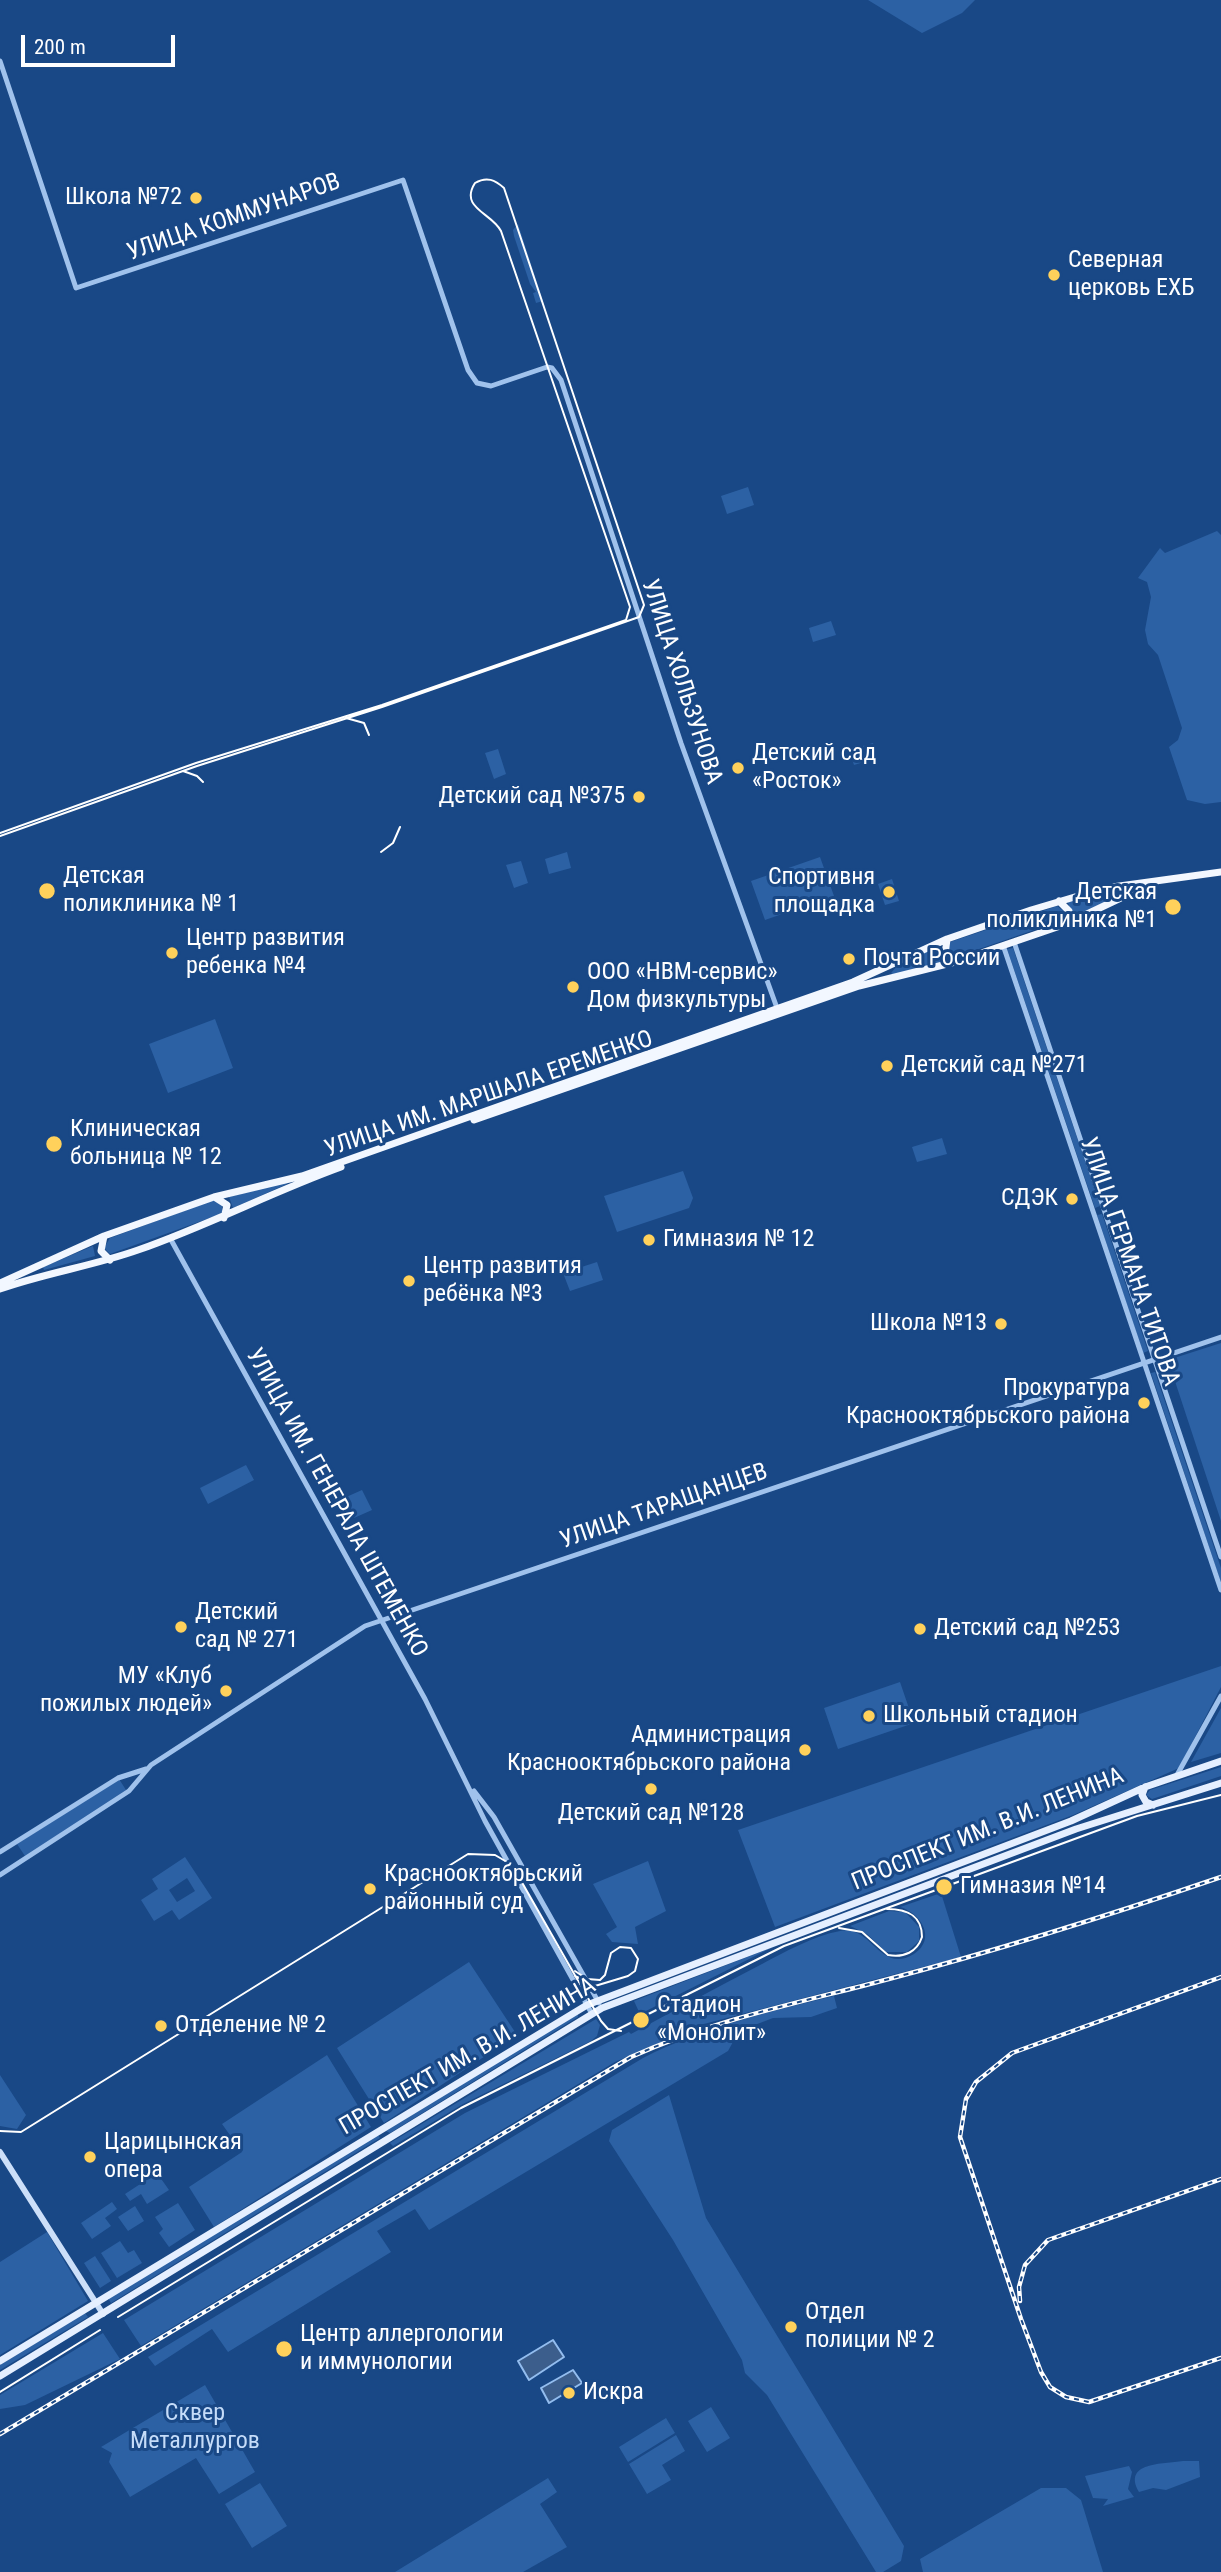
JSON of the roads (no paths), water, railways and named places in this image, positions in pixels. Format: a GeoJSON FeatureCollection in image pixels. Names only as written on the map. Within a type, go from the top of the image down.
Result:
{"type":"FeatureCollection","features":[{"type":"Feature","properties":{"kind":"highway","name":"УЛИЦА ИМ. МАРШАЛА ЕРЕМЕНКО"},"geometry":{"type":"LineString","coordinates":[[0,1283],[104,1236],[214,1197],[302,1175],[853,982],[947,939],[1059,901],[1105,888],[1221,872]]}},
{"type":"Feature","properties":{"kind":"highway","name":"УЛИЦА ИМ. МАРШАЛА ЕРЕМЕНКО"},"geometry":{"type":"LineString","coordinates":[[0,1289],[110,1260],[225,1218],[303,1181],[847,990],[956,962],[1066,924],[1149,884]]}},
{"type":"Feature","properties":{"kind":"highway"},"geometry":{"type":"LineString","coordinates":[[1059,901],[1069,911],[1066,924]]}},
{"type":"Feature","properties":{"kind":"highway"},"geometry":{"type":"LineString","coordinates":[[947,939],[945,955],[956,962]]}},
{"type":"Feature","properties":{"kind":"highway"},"geometry":{"type":"LineString","coordinates":[[214,1197],[227,1205],[225,1218]]}},
{"type":"Feature","properties":{"kind":"highway"},"geometry":{"type":"LineString","coordinates":[[104,1236],[101,1251],[110,1260]]}},
{"type":"Feature","properties":{"kind":"main road","name":"ПРОСПЕКТ ИМ. В.И. ЛЕНИНА"},"geometry":{"type":"LineString","coordinates":[[0,2361],[587,2005],[1072,1821],[1145,1787],[1221,1761]]}},
{"type":"Feature","properties":{"kind":"main road","name":"ПРОСПЕКТ ИМ. В.И. ЛЕНИНА"},"geometry":{"type":"LineString","coordinates":[[0,2376],[603,2008],[1076,1829],[1221,1783]]}},
{"type":"Feature","properties":{"kind":"main road"},"geometry":{"type":"LineString","coordinates":[[1145,1787],[1142,1795],[1146,1802],[1153,1805]]}},
{"type":"Feature","properties":{"kind":"main road"},"geometry":{"type":"LineString","coordinates":[[380,2129],[387,2139]]}},
{"type":"Feature","properties":{"kind":"main road"},"geometry":{"type":"LineString","coordinates":[[0,2152],[103,2314]]}},
{"type":"Feature","properties":{"kind":"street","name":"УЛИЦА КОММУНАРОВ"},"geometry":{"type":"LineString","coordinates":[[0,61],[76,288],[86,287],[402,180],[468,370],[477,383],[491,386],[520,374],[552,368]]}},
{"type":"Feature","properties":{"kind":"street","name":"УЛИЦА ХОЛЬЗУНОВА"},"geometry":{"type":"LineString","coordinates":[[552,368],[566,395],[689,766],[777,1008]]}},
{"type":"Feature","properties":{"kind":"street","name":"УЛИЦА ГЕРМАНА ТИТОВА"},"geometry":{"type":"LineString","coordinates":[[1014,942],[1221,1557]]}},
{"type":"Feature","properties":{"kind":"street","name":"УЛИЦА ГЕРМАНА ТИТОВА"},"geometry":{"type":"LineString","coordinates":[[1003,945],[1221,1590]]}},
{"type":"Feature","properties":{"kind":"street"},"geometry":{"type":"LineString","coordinates":[[1095,1214],[1105,1210]]}},
{"type":"Feature","properties":{"kind":"street","name":"УЛИЦА ИМ. ГЕНЕРАЛА ШТЕМЕНКО"},"geometry":{"type":"LineString","coordinates":[[170,1238],[592,2014]]}},
{"type":"Feature","properties":{"kind":"street","name":"УЛИЦА ТАРАЩАНЦЕВ"},"geometry":{"type":"LineString","coordinates":[[0,1852],[118,1777],[146,1769],[365,1626],[1221,1337]]}},
{"type":"Feature","properties":{"kind":"street"},"geometry":{"type":"LineString","coordinates":[[1177,1775],[1221,1696]]}},
{"type":"Feature","properties":{"kind":"street","name":"УЛИЦА ТАРАЩАНЦЕВ"},"geometry":{"type":"LineString","coordinates":[[0,1875],[129,1790],[146,1769]]}},
{"type":"Feature","properties":{"kind":"street","name":"УЛИЦА ИМ. ГЕНЕРАЛА ШТЕМЕНКО"},"geometry":{"type":"LineString","coordinates":[[470,1786],[494,1817],[603,2008]]}},
{"type":"Feature","properties":{"kind":"tram line"},"geometry":{"type":"LineString","coordinates":[[0,833],[196,763],[382,705],[626,620],[630,607],[501,231],[471,199],[471,192],[479,181],[491,180],[501,185],[644,605],[639,617],[382,707],[197,766],[0,836]]}},
{"type":"Feature","properties":{"kind":"tram line"},"geometry":{"type":"LineString","coordinates":[[346,718],[364,723],[369,735]]}},
{"type":"Feature","properties":{"kind":"tram line"},"geometry":{"type":"LineString","coordinates":[[183,771],[197,776],[203,782]]}},
{"type":"Feature","properties":{"kind":"tram line"},"geometry":{"type":"LineString","coordinates":[[381,852],[393,843],[400,827]]}},
{"type":"Feature","properties":{"kind":"tram line"},"geometry":{"type":"LineString","coordinates":[[118,2317],[461,2108],[784,1946],[1137,1816],[1221,1795]]}},
{"type":"Feature","properties":{"kind":"tram line"},"geometry":{"type":"LineString","coordinates":[[0,2131],[21,2132],[468,1854],[495,1855],[512,1865],[601,2021],[608,2029],[621,2031]]}},
{"type":"Feature","properties":{"kind":"tram line"},"geometry":{"type":"LineString","coordinates":[[839,1928],[862,1932],[888,1955],[909,1953],[917,1947],[922,1937],[919,1923],[907,1912],[887,1909]]}},
{"type":"Feature","properties":{"kind":"tram line"},"geometry":{"type":"LineString","coordinates":[[575,1971],[587,1979],[600,1980],[605,1975],[611,1953],[620,1947],[631,1948],[638,1959],[635,1971],[628,1976],[595,1986],[575,1976]]}},
{"type":"Feature","properties":{"kind":"tram line"},"geometry":{"type":"LineString","coordinates":[[0,2392],[100,2330]]}},
{"type":"Feature","properties":{"kind":"railway"},"geometry":{"type":"LineString","coordinates":[[0,2434],[631,2057],[724,2022],[928,1969],[1221,1877]]}},
{"type":"Feature","properties":{"kind":"railway"},"geometry":{"type":"LineString","coordinates":[[1221,1977],[1012,2053],[976,2082],[966,2099],[960,2137],[1021,2319],[1041,2372],[1050,2387],[1066,2397],[1089,2402],[1221,2358]]}},
{"type":"Feature","properties":{"kind":"railway"},"geometry":{"type":"LineString","coordinates":[[1020,2301],[1019,2287],[1025,2265],[1048,2240],[1221,2179]]}},
{"type":"Feature","properties":{"kind":"place","name":"Школа №72"},"geometry":{"type":"Point","coordinates":[196,198]}},
{"type":"Feature","properties":{"kind":"place","name":"Северная церковь ЕХБ"},"geometry":{"type":"Point","coordinates":[1054,275]}},
{"type":"Feature","properties":{"kind":"place","name":"Детский сад «Росток»"},"geometry":{"type":"Point","coordinates":[738,768]}},
{"type":"Feature","properties":{"kind":"place","name":"Детский сад №375"},"geometry":{"type":"Point","coordinates":[639,797]}},
{"type":"Feature","properties":{"kind":"place","name":"Детская поликлиника № 1"},"geometry":{"type":"Point","coordinates":[47,891]}},
{"type":"Feature","properties":{"kind":"place","name":"Спортивня площадка"},"geometry":{"type":"Point","coordinates":[889,892]}},
{"type":"Feature","properties":{"kind":"place","name":"Детская поликлиника №1"},"geometry":{"type":"Point","coordinates":[1173,907]}},
{"type":"Feature","properties":{"kind":"place","name":"Центр развития ребенка №4"},"geometry":{"type":"Point","coordinates":[172,953]}},
{"type":"Feature","properties":{"kind":"place","name":"Почта России"},"geometry":{"type":"Point","coordinates":[849,959]}},
{"type":"Feature","properties":{"kind":"place","name":"ООО «НВМ-сервис» Дом физкультуры"},"geometry":{"type":"Point","coordinates":[573,987]}},
{"type":"Feature","properties":{"kind":"place","name":"Детский сад №271"},"geometry":{"type":"Point","coordinates":[887,1066]}},
{"type":"Feature","properties":{"kind":"place","name":"Клиническая больница № 12"},"geometry":{"type":"Point","coordinates":[54,1144]}},
{"type":"Feature","properties":{"kind":"place","name":"СДЭК"},"geometry":{"type":"Point","coordinates":[1072,1199]}},
{"type":"Feature","properties":{"kind":"place","name":"Гимназия № 12"},"geometry":{"type":"Point","coordinates":[649,1240]}},
{"type":"Feature","properties":{"kind":"place","name":"Центр развития ребёнка №3"},"geometry":{"type":"Point","coordinates":[409,1281]}},
{"type":"Feature","properties":{"kind":"place","name":"Школа №13"},"geometry":{"type":"Point","coordinates":[1001,1324]}},
{"type":"Feature","properties":{"kind":"place","name":"Прокуратура Краснооктябрьского района"},"geometry":{"type":"Point","coordinates":[1144,1403]}},
{"type":"Feature","properties":{"kind":"place","name":"Детский сад № 271"},"geometry":{"type":"Point","coordinates":[181,1627]}},
{"type":"Feature","properties":{"kind":"place","name":"Детский сад №253"},"geometry":{"type":"Point","coordinates":[920,1629]}},
{"type":"Feature","properties":{"kind":"place","name":"МУ «Клуб пожилых людей»"},"geometry":{"type":"Point","coordinates":[226,1691]}},
{"type":"Feature","properties":{"kind":"place","name":"Школьный стадион"},"geometry":{"type":"Point","coordinates":[869,1716]}},
{"type":"Feature","properties":{"kind":"place","name":"Администрация Краснооктябрьского района"},"geometry":{"type":"Point","coordinates":[805,1750]}},
{"type":"Feature","properties":{"kind":"place","name":"Детский сад №128"},"geometry":{"type":"Point","coordinates":[651,1789]}},
{"type":"Feature","properties":{"kind":"place","name":"Гимназия №14"},"geometry":{"type":"Point","coordinates":[944,1887]}},
{"type":"Feature","properties":{"kind":"place","name":"Краснооктябрьский районный суд"},"geometry":{"type":"Point","coordinates":[370,1889]}},
{"type":"Feature","properties":{"kind":"place","name":"Стадион «Монолит»"},"geometry":{"type":"Point","coordinates":[641,2020]}},
{"type":"Feature","properties":{"kind":"place","name":"Отделение № 2"},"geometry":{"type":"Point","coordinates":[161,2026]}},
{"type":"Feature","properties":{"kind":"place","name":"Царицынская опера"},"geometry":{"type":"Point","coordinates":[90,2157]}},
{"type":"Feature","properties":{"kind":"place","name":"Отдел полиции № 2"},"geometry":{"type":"Point","coordinates":[791,2327]}},
{"type":"Feature","properties":{"kind":"place","name":"Центр аллергологии и иммунологии"},"geometry":{"type":"Point","coordinates":[284,2349]}},
{"type":"Feature","properties":{"kind":"place","name":"Искра"},"geometry":{"type":"Point","coordinates":[569,2393]}},
{"type":"Feature","properties":{"kind":"park label","name":"Сквер Металлургов"},"geometry":{"type":"Point","coordinates":[195,2428]}}]}
